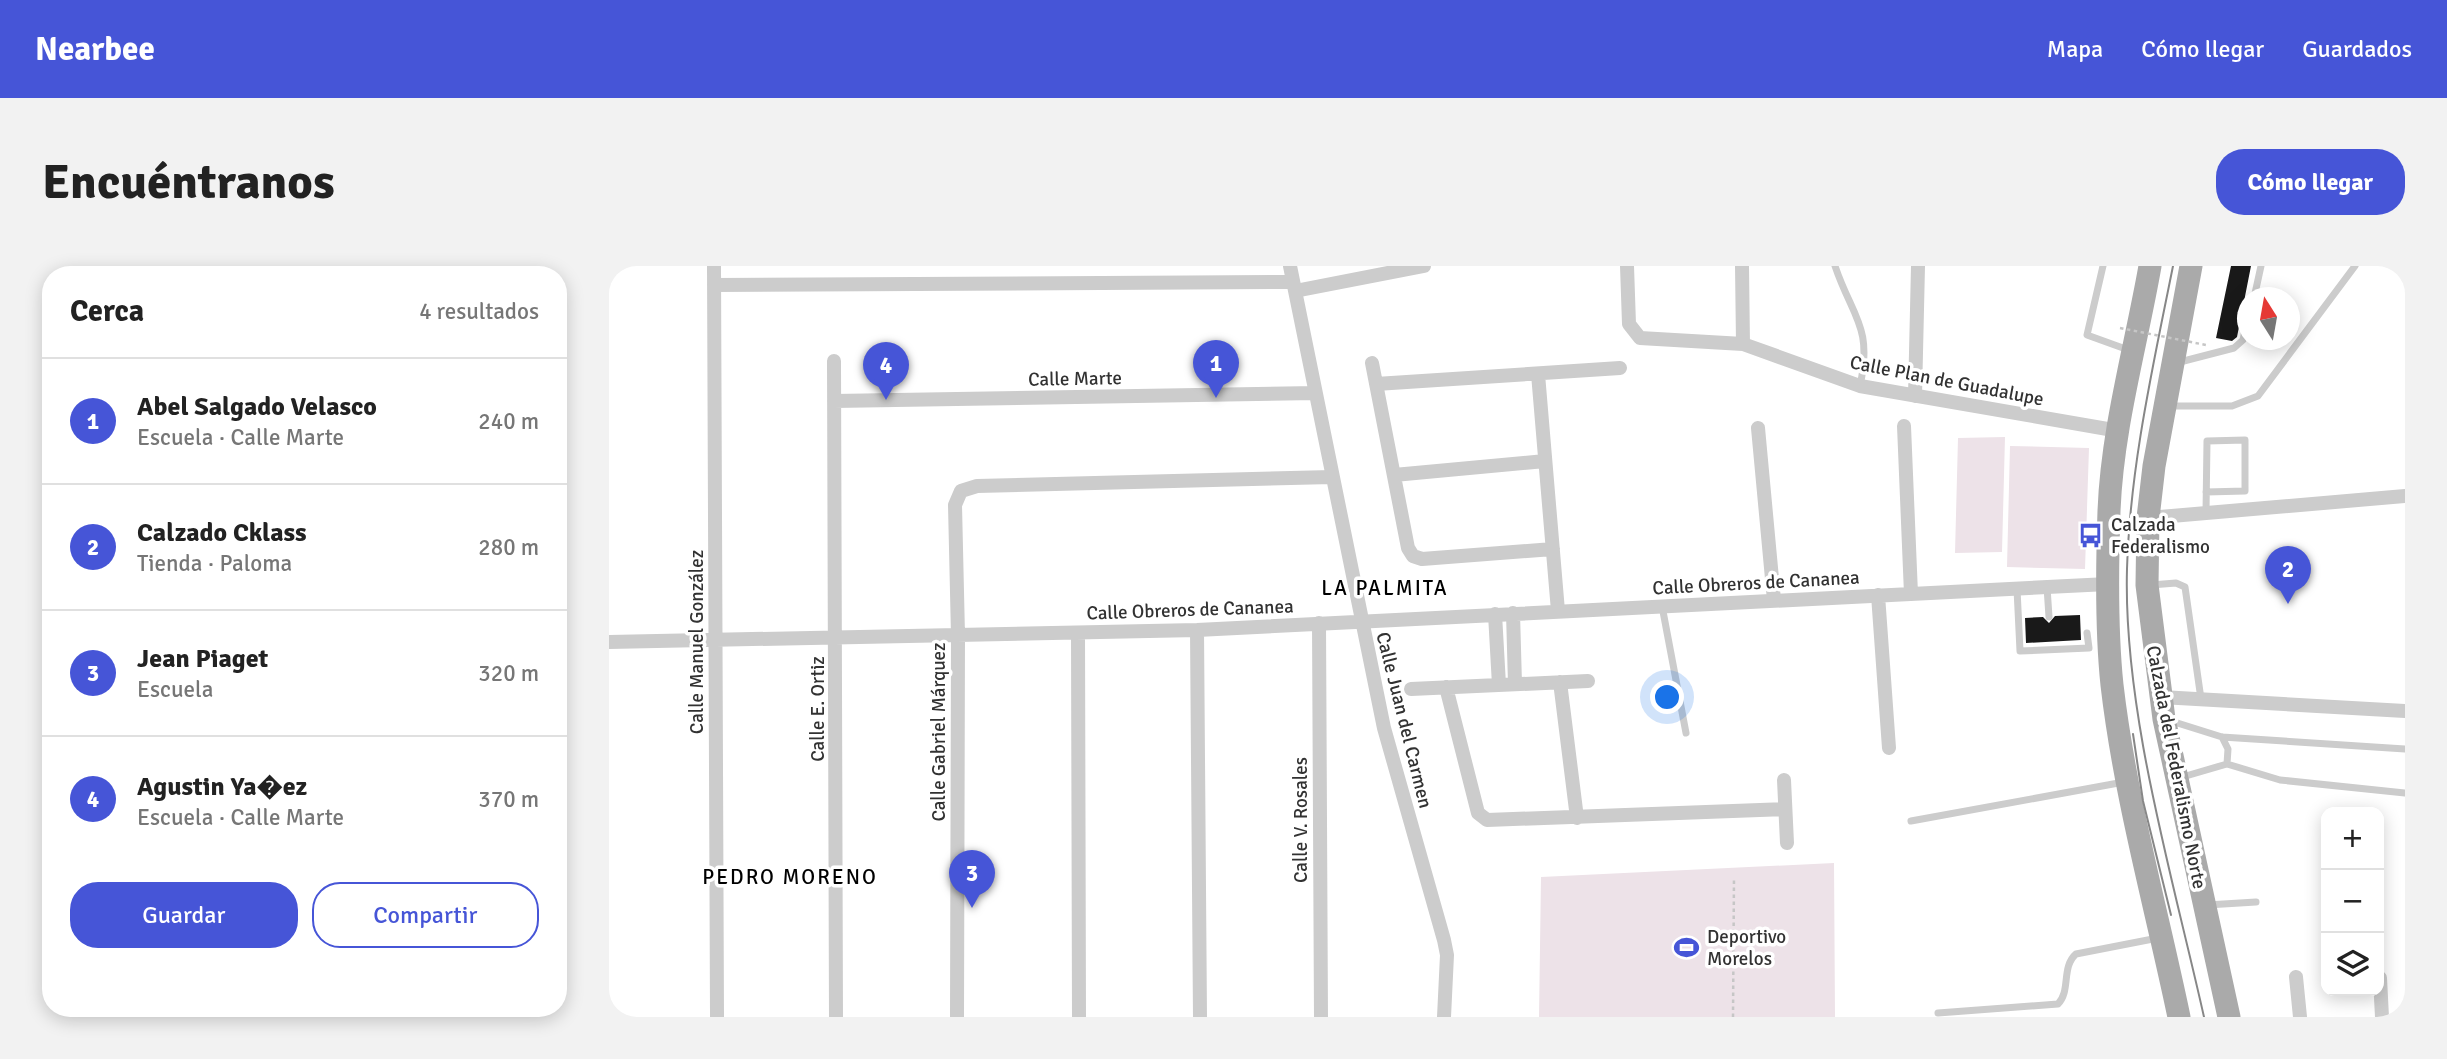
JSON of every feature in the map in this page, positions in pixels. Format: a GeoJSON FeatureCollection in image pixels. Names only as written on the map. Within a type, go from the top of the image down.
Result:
{"type":"FeatureCollection","features":[{"type":"Feature","properties":{"kind":"main road"},"geometry":{"type":"LineString","coordinates":[[2130,379],[2122,338],[2139,266]]}},
{"type":"Feature","properties":{"kind":"main road"},"geometry":{"type":"LineString","coordinates":[[2150,266],[2119,431],[2109,508],[2108,584],[2092,633],[2115,706],[2128,781],[2179,1017]]}},
{"type":"Feature","properties":{"kind":"main road","name":"Calzada del Federalismo Norte"},"geometry":{"type":"LineString","coordinates":[[2192,266],[2172,364],[2148,518],[2147,585],[2162,708],[2229,1017]]}},
{"type":"Feature","properties":{"kind":"main road"},"geometry":{"type":"LineString","coordinates":[[2177,337],[2203,266]]}},
{"type":"Feature","properties":{"kind":"street","name":"Calle Manuel González"},"geometry":{"type":"LineString","coordinates":[[714,266],[717,1017]]}},
{"type":"Feature","properties":{"kind":"street","name":"Calle Juan del Carmen"},"geometry":{"type":"LineString","coordinates":[[1290,266],[1384,728],[1444,940],[1447,955],[1444,1017]]}},
{"type":"Feature","properties":{"kind":"street"},"geometry":{"type":"LineString","coordinates":[[714,285],[1294,287],[1424,266]]}},
{"type":"Feature","properties":{"kind":"street","name":"Calle Plan de Guadalupe"},"geometry":{"type":"LineString","coordinates":[[1627,266],[1629,324],[1635,335],[1647,340],[1744,344],[1860,386],[2119,431]]}},
{"type":"Feature","properties":{"kind":"street"},"geometry":{"type":"LineString","coordinates":[[1742,266],[1744,344]]}},
{"type":"Feature","properties":{"kind":"street"},"geometry":{"type":"LineString","coordinates":[[1915,396],[1918,266]]}},
{"type":"Feature","properties":{"kind":"street","name":"Calle E. Ortiz"},"geometry":{"type":"LineString","coordinates":[[834,361],[836,1017]]}},
{"type":"Feature","properties":{"kind":"street"},"geometry":{"type":"LineString","coordinates":[[1372,363],[1408,548],[1413,556],[1422,559],[1553,549]]}},
{"type":"Feature","properties":{"kind":"street"},"geometry":{"type":"LineString","coordinates":[[1376,384],[1620,368]]}},
{"type":"Feature","properties":{"kind":"street"},"geometry":{"type":"LineString","coordinates":[[1538,374],[1558,611]]}},
{"type":"Feature","properties":{"kind":"street","name":"Calle Marte"},"geometry":{"type":"LineString","coordinates":[[834,401],[1316,393]]}},
{"type":"Feature","properties":{"kind":"street"},"geometry":{"type":"LineString","coordinates":[[1904,426],[1911,594]]}},
{"type":"Feature","properties":{"kind":"street"},"geometry":{"type":"LineString","coordinates":[[1758,428],[1775,600]]}},
{"type":"Feature","properties":{"kind":"street"},"geometry":{"type":"LineString","coordinates":[[1394,475],[1545,461]]}},
{"type":"Feature","properties":{"kind":"street","name":"Calle Gabriel Márquez"},"geometry":{"type":"LineString","coordinates":[[957,1017],[958,635],[955,505],[961,491],[977,486],[1332,477]]}},
{"type":"Feature","properties":{"kind":"street"},"geometry":{"type":"LineString","coordinates":[[2148,518],[2405,496]]}},
{"type":"Feature","properties":{"kind":"street","name":"Calle Obreros de Cananea"},"geometry":{"type":"LineString","coordinates":[[609,642],[1197,629],[2108,584]]}},
{"type":"Feature","properties":{"kind":"street"},"geometry":{"type":"LineString","coordinates":[[1878,595],[1889,748]]}},
{"type":"Feature","properties":{"kind":"street"},"geometry":{"type":"LineString","coordinates":[[1513,613],[1515,684]]}},
{"type":"Feature","properties":{"kind":"street"},"geometry":{"type":"LineString","coordinates":[[1495,614],[1499,685]]}},
{"type":"Feature","properties":{"kind":"street","name":"Calle V. Rosales"},"geometry":{"type":"LineString","coordinates":[[1319,623],[1321,1017]]}},
{"type":"Feature","properties":{"kind":"street"},"geometry":{"type":"LineString","coordinates":[[1197,629],[1200,1017]]}},
{"type":"Feature","properties":{"kind":"street"},"geometry":{"type":"LineString","coordinates":[[1078,633],[1079,1017]]}},
{"type":"Feature","properties":{"kind":"street"},"geometry":{"type":"LineString","coordinates":[[1411,689],[1588,681]]}},
{"type":"Feature","properties":{"kind":"street"},"geometry":{"type":"LineString","coordinates":[[1560,682],[1577,818]]}},
{"type":"Feature","properties":{"kind":"street"},"geometry":{"type":"LineString","coordinates":[[1446,687],[1481,817],[1487,820],[1785,809]]}},
{"type":"Feature","properties":{"kind":"street"},"geometry":{"type":"LineString","coordinates":[[2162,708],[2201,699],[2405,711]]}},
{"type":"Feature","properties":{"kind":"street"},"geometry":{"type":"LineString","coordinates":[[1784,780],[1787,843]]}},
{"type":"Feature","properties":{"kind":"street"},"geometry":{"type":"LineString","coordinates":[[2296,977],[2300,1017]]}},
{"type":"Feature","properties":{"kind":"street"},"geometry":{"type":"LineString","coordinates":[[2381,996],[2382,1017]]}},
{"type":"Feature","properties":{"kind":"lane"},"geometry":{"type":"LineString","coordinates":[[1835,266],[1861,323],[1865,363],[1860,386]]}},
{"type":"Feature","properties":{"kind":"lane"},"geometry":{"type":"LineString","coordinates":[[2103,266],[2087,335],[2122,338]]}},
{"type":"Feature","properties":{"kind":"lane"},"geometry":{"type":"LineString","coordinates":[[2256,287],[2261,266]]}},
{"type":"Feature","properties":{"kind":"lane"},"geometry":{"type":"LineString","coordinates":[[2166,406],[2232,406],[2258,396],[2355,266]]}},
{"type":"Feature","properties":{"kind":"lane"},"geometry":{"type":"LineString","coordinates":[[2172,364],[2207,357],[2237,346]]}},
{"type":"Feature","properties":{"kind":"lane"},"geometry":{"type":"LineString","coordinates":[[2206,492],[2245,491],[2245,440],[2207,441],[2206,492],[2206,514]]}},
{"type":"Feature","properties":{"kind":"lane"},"geometry":{"type":"LineString","coordinates":[[2147,585],[2176,583],[2185,587],[2201,699]]}},
{"type":"Feature","properties":{"kind":"lane"},"geometry":{"type":"LineString","coordinates":[[2047,587],[2049,617]]}},
{"type":"Feature","properties":{"kind":"lane"},"geometry":{"type":"LineString","coordinates":[[2017,589],[2020,651],[2089,648],[2092,633]]}},
{"type":"Feature","properties":{"kind":"lane"},"geometry":{"type":"LineString","coordinates":[[1662,606],[1686,733]]}},
{"type":"Feature","properties":{"kind":"lane"},"geometry":{"type":"LineString","coordinates":[[2162,708],[2222,737],[2405,749]]}},
{"type":"Feature","properties":{"kind":"lane"},"geometry":{"type":"LineString","coordinates":[[2222,737],[2228,749],[2227,764]]}},
{"type":"Feature","properties":{"kind":"lane"},"geometry":{"type":"LineString","coordinates":[[2177,778],[2227,764],[2280,780],[2405,793]]}},
{"type":"Feature","properties":{"kind":"lane"},"geometry":{"type":"LineString","coordinates":[[1911,821],[2128,781]]}},
{"type":"Feature","properties":{"kind":"lane"},"geometry":{"type":"LineString","coordinates":[[2203,906],[2256,902]]}},
{"type":"Feature","properties":{"kind":"lane"},"geometry":{"type":"LineString","coordinates":[[1938,1013],[2057,1004],[2064,998],[2070,961],[2076,954],[2162,937]]}},
{"type":"Feature","properties":{"kind":"path"},"geometry":{"type":"LineString","coordinates":[[2122,338],[2206,345]]}},
{"type":"Feature","properties":{"kind":"path"},"geometry":{"type":"LineString","coordinates":[[1733,1017],[1734,877]]}},
{"type":"Feature","properties":{"kind":"shaded area"},"geometry":{"type":"Polygon","coordinates":[[[2005,437],[2002,552],[1955,553],[1958,438],[2005,437]]]}},
{"type":"Feature","properties":{"kind":"shaded area"},"geometry":{"type":"Polygon","coordinates":[[[2010,446],[2089,448],[2085,569],[2007,567],[2010,446]]]}},
{"type":"Feature","properties":{"kind":"shaded area","name":"Deportivo Morelos"},"geometry":{"type":"Polygon","coordinates":[[[1834,863],[1835,1017],[1539,1017],[1541,877],[1834,863]]]}},
{"type":"Feature","properties":{"kind":"building"},"geometry":{"type":"Polygon","coordinates":[[[2231,266],[2251,266],[2247,287],[2237,287],[2237,337],[2232,341],[2216,338],[2231,266]]]}},
{"type":"Feature","properties":{"kind":"building"},"geometry":{"type":"Polygon","coordinates":[[[2080,615],[2081,640],[2026,643],[2025,618],[2043,617],[2049,623],[2055,616],[2080,615]]]}},
{"type":"Feature","properties":{"kind":"tram line"},"geometry":{"type":"LineString","coordinates":[[2173,266],[2144,417],[2133,493],[2127,569],[2128,623],[2141,737],[2204,1017]]}},
{"type":"Feature","properties":{"kind":"tram line"},"geometry":{"type":"LineString","coordinates":[[2133,734],[2143,801],[2171,915]]}},
{"type":"Feature","properties":{"kind":"place","name":"Abel Salgado Velasco"},"geometry":{"type":"Point","coordinates":[1216,398]}},
{"type":"Feature","properties":{"kind":"place","name":"Agustin Ya�ez"},"geometry":{"type":"Point","coordinates":[886,400]}},
{"type":"Feature","properties":{"kind":"place","name":"Calzada Federalismo"},"geometry":{"type":"Point","coordinates":[2091,535]}},
{"type":"Feature","properties":{"kind":"place","name":"Calzado Cklass"},"geometry":{"type":"Point","coordinates":[2288,604]}},
{"type":"Feature","properties":{"kind":"place","name":"Jean Piaget"},"geometry":{"type":"Point","coordinates":[972,908]}},
{"type":"Feature","properties":{"kind":"place","name":"Deportivo Morelos"},"geometry":{"type":"Point","coordinates":[1687,947]}},
{"type":"Feature","properties":{"kind":"district","name":"LA PALMITA"},"geometry":{"type":"Point","coordinates":[1385,588]}},
{"type":"Feature","properties":{"kind":"district","name":"PEDRO MORENO"},"geometry":{"type":"Point","coordinates":[790,877]}}]}
